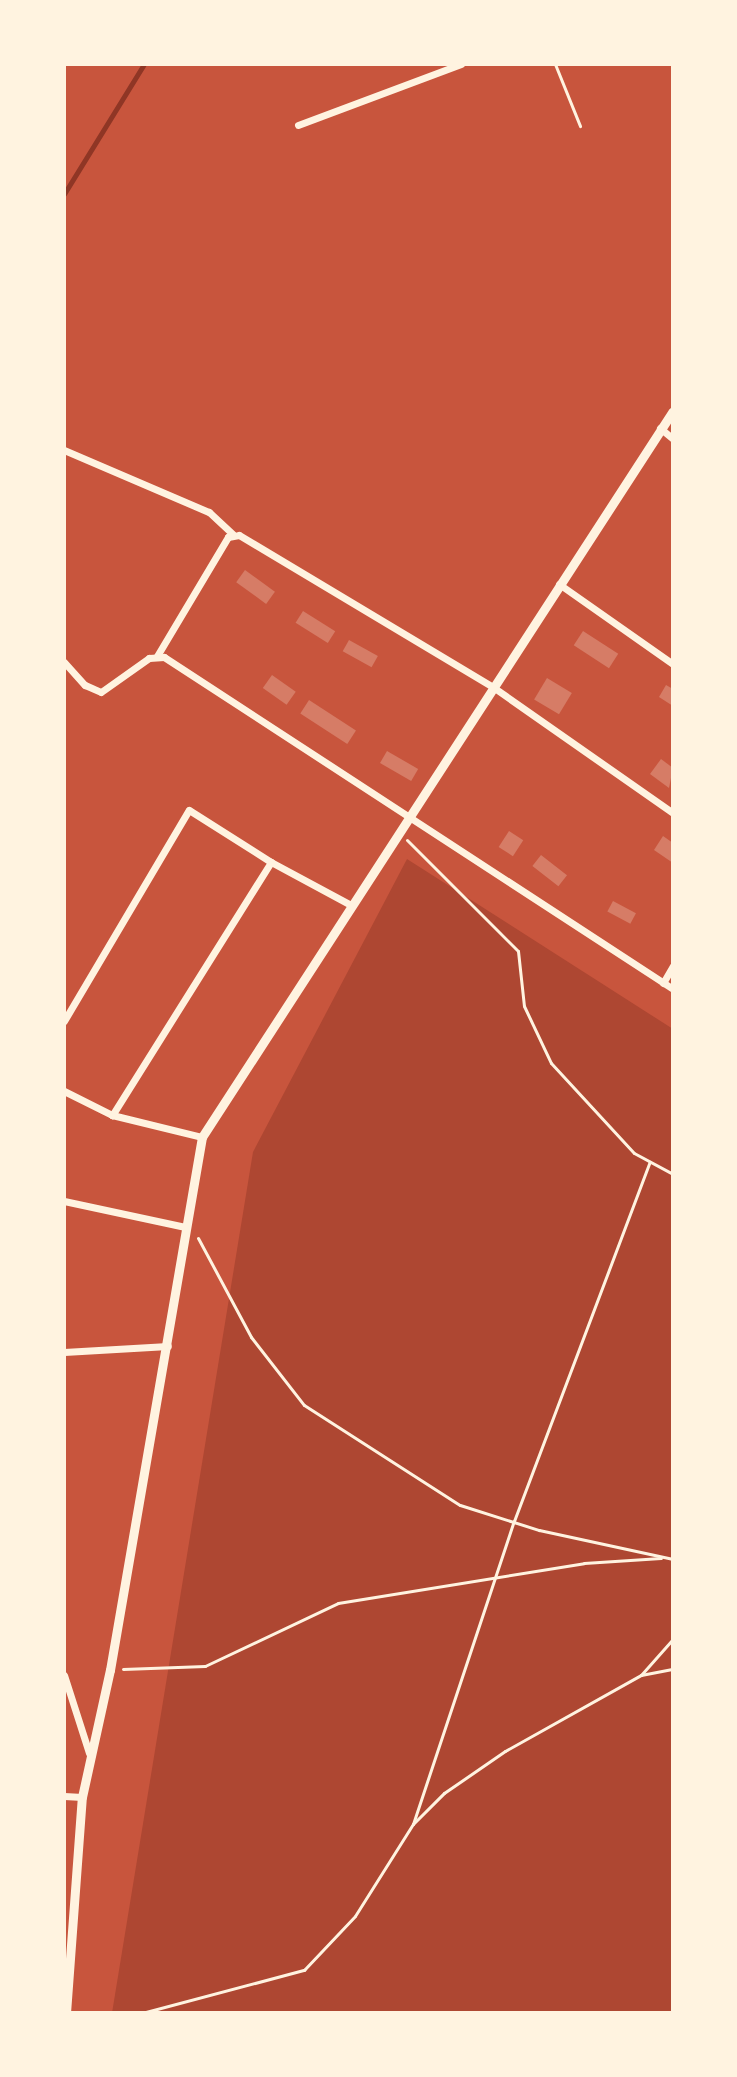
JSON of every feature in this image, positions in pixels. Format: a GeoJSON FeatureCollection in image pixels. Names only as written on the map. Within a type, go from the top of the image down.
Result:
{"type":"FeatureCollection","features":[{"type":"Feature","properties":{"kind":"street"},"geometry":{"type":"LineString","coordinates":[[298,125],[461,64]]}},
{"type":"Feature","properties":{"kind":"street"},"geometry":{"type":"LineString","coordinates":[[66,2007],[82,1797],[89,1753],[110,1670],[202,1137],[673,411]]}},
{"type":"Feature","properties":{"kind":"street"},"geometry":{"type":"LineString","coordinates":[[660,428],[673,439]]}},
{"type":"Feature","properties":{"kind":"street"},"geometry":{"type":"LineString","coordinates":[[64,450],[209,512],[233,534],[493,687],[673,813]]}},
{"type":"Feature","properties":{"kind":"street"},"geometry":{"type":"LineString","coordinates":[[64,662],[85,685],[101,692],[157,656],[233,534]]}},
{"type":"Feature","properties":{"kind":"street"},"geometry":{"type":"LineString","coordinates":[[559,584],[673,664]]}},
{"type":"Feature","properties":{"kind":"street"},"geometry":{"type":"LineString","coordinates":[[157,656],[673,989]]}},
{"type":"Feature","properties":{"kind":"street"},"geometry":{"type":"LineString","coordinates":[[64,1021],[189,810],[271,862],[351,905]]}},
{"type":"Feature","properties":{"kind":"street"},"geometry":{"type":"LineString","coordinates":[[112,1115],[271,862]]}},
{"type":"Feature","properties":{"kind":"street"},"geometry":{"type":"LineString","coordinates":[[663,983],[673,966]]}},
{"type":"Feature","properties":{"kind":"street"},"geometry":{"type":"LineString","coordinates":[[64,1091],[112,1115],[202,1137]]}},
{"type":"Feature","properties":{"kind":"street"},"geometry":{"type":"LineString","coordinates":[[64,1201],[185,1227]]}},
{"type":"Feature","properties":{"kind":"street"},"geometry":{"type":"LineString","coordinates":[[64,1352],[168,1346]]}},
{"type":"Feature","properties":{"kind":"street"},"geometry":{"type":"LineString","coordinates":[[64,1675],[89,1753]]}},
{"type":"Feature","properties":{"kind":"street"},"geometry":{"type":"LineString","coordinates":[[64,1796],[82,1797]]}},
{"type":"Feature","properties":{"kind":"lane"},"geometry":{"type":"LineString","coordinates":[[555,64],[580,126]]}},
{"type":"Feature","properties":{"kind":"path"},"geometry":{"type":"LineString","coordinates":[[398,832],[518,951],[524,1006],[551,1063],[634,1153],[673,1174]]}},
{"type":"Feature","properties":{"kind":"path"},"geometry":{"type":"LineString","coordinates":[[142,2013],[304,1970],[355,1916],[413,1824],[514,1521],[650,1162]]}},
{"type":"Feature","properties":{"kind":"path"},"geometry":{"type":"LineString","coordinates":[[185,1227],[204,1243],[251,1337],[304,1405],[460,1505],[665,1558]]}},
{"type":"Feature","properties":{"kind":"path"},"geometry":{"type":"LineString","coordinates":[[110,1670],[205,1666],[338,1603],[496,1576],[673,1558]]}},
{"type":"Feature","properties":{"kind":"path"},"geometry":{"type":"LineString","coordinates":[[641,1675],[673,1639]]}},
{"type":"Feature","properties":{"kind":"path"},"geometry":{"type":"LineString","coordinates":[[413,1824],[473,1770],[641,1675],[673,1669]]}},
{"type":"Feature","properties":{"kind":"shaded area"},"geometry":{"type":"Polygon","coordinates":[[[407,859],[673,1029],[673,2013],[112,2013],[253,1152],[407,859]]]}},
{"type":"Feature","properties":{"kind":"building"},"geometry":{"type":"Polygon","coordinates":[[[245,570],[275,592],[266,604],[236,582],[245,570]]]}},
{"type":"Feature","properties":{"kind":"building"},"geometry":{"type":"Polygon","coordinates":[[[303,611],[335,631],[328,643],[296,623],[303,611]]]}},
{"type":"Feature","properties":{"kind":"building"},"geometry":{"type":"Polygon","coordinates":[[[583,631],[618,654],[609,668],[574,645],[583,631]]]}},
{"type":"Feature","properties":{"kind":"building"},"geometry":{"type":"Polygon","coordinates":[[[349,640],[378,656],[372,667],[343,651],[349,640]]]}},
{"type":"Feature","properties":{"kind":"building"},"geometry":{"type":"Polygon","coordinates":[[[272,675],[296,692],[287,705],[263,688],[272,675]]]}},
{"type":"Feature","properties":{"kind":"building"},"geometry":{"type":"Polygon","coordinates":[[[547,678],[572,693],[559,714],[534,699],[547,678]]]}},
{"type":"Feature","properties":{"kind":"building"},"geometry":{"type":"Polygon","coordinates":[[[666,685],[673,689],[673,706],[659,697],[666,685]]]}},
{"type":"Feature","properties":{"kind":"building"},"geometry":{"type":"Polygon","coordinates":[[[309,700],[356,730],[347,744],[300,713],[309,700]]]}},
{"type":"Feature","properties":{"kind":"building"},"geometry":{"type":"Polygon","coordinates":[[[387,751],[418,769],[411,781],[380,763],[387,751]]]}},
{"type":"Feature","properties":{"kind":"building"},"geometry":{"type":"Polygon","coordinates":[[[661,759],[673,768],[669,788],[650,774],[661,759]]]}},
{"type":"Feature","properties":{"kind":"building"},"geometry":{"type":"Polygon","coordinates":[[[509,831],[523,840],[513,856],[499,847],[509,831]]]}},
{"type":"Feature","properties":{"kind":"building"},"geometry":{"type":"Polygon","coordinates":[[[663,836],[673,843],[673,863],[654,850],[663,836]]]}},
{"type":"Feature","properties":{"kind":"building"},"geometry":{"type":"Polygon","coordinates":[[[541,855],[567,875],[558,886],[532,866],[541,855]]]}},
{"type":"Feature","properties":{"kind":"building"},"geometry":{"type":"Polygon","coordinates":[[[613,901],[636,913],[630,924],[607,912],[613,901]]]}},
{"type":"Feature","properties":{"kind":"waterway"},"geometry":{"type":"LineString","coordinates":[[64,194],[144,64]]}}]}
